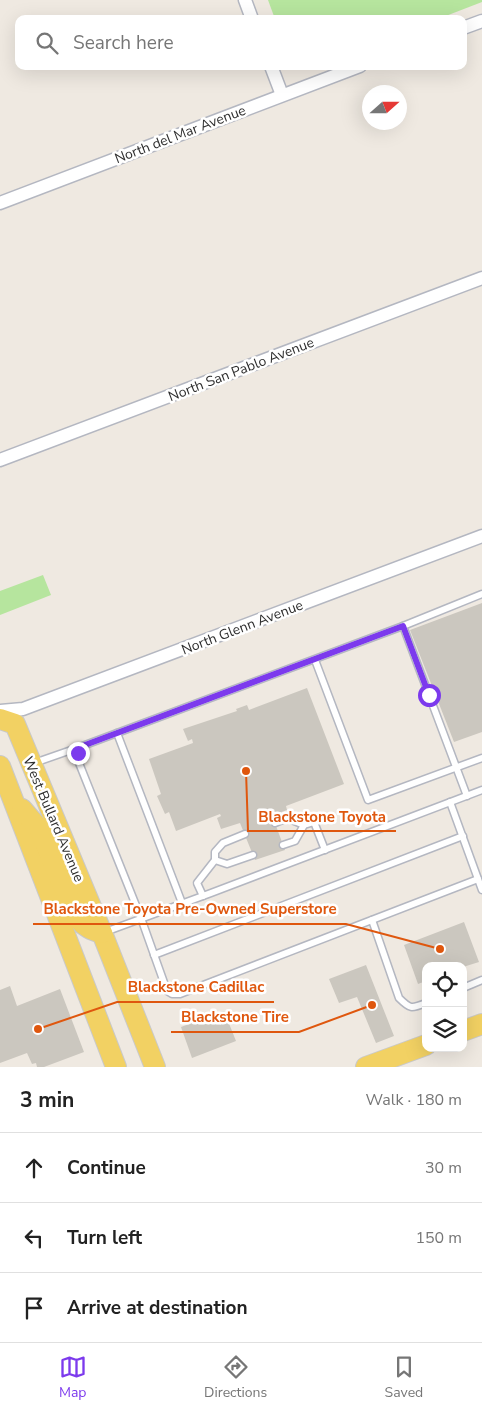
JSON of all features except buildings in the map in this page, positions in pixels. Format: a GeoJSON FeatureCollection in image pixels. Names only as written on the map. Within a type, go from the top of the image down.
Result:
{"type":"FeatureCollection","features":[{"type":"Feature","properties":{"kind":"main road","name":"West Bullard Avenue"},"geometry":{"type":"LineString","coordinates":[[0,719],[15,724],[102,933],[155,1067]]}},
{"type":"Feature","properties":{"kind":"main road"},"geometry":{"type":"LineString","coordinates":[[0,766],[116,1067]]}},
{"type":"Feature","properties":{"kind":"main road"},"geometry":{"type":"LineString","coordinates":[[12,798],[40,830],[78,919],[90,930],[102,933]]}},
{"type":"Feature","properties":{"kind":"main road"},"geometry":{"type":"LineString","coordinates":[[467,1029],[482,1024]]}},
{"type":"Feature","properties":{"kind":"main road"},"geometry":{"type":"LineString","coordinates":[[366,1067],[422,1046]]}},
{"type":"Feature","properties":{"kind":"street"},"geometry":{"type":"LineString","coordinates":[[245,0],[251,15]]}},
{"type":"Feature","properties":{"kind":"street"},"geometry":{"type":"LineString","coordinates":[[467,27],[482,21]]}},
{"type":"Feature","properties":{"kind":"street"},"geometry":{"type":"LineString","coordinates":[[273,70],[282,95]]}},
{"type":"Feature","properties":{"kind":"street","name":"North del Mar Avenue"},"geometry":{"type":"LineString","coordinates":[[0,203],[349,70]]}},
{"type":"Feature","properties":{"kind":"street","name":"North San Pablo Avenue"},"geometry":{"type":"LineString","coordinates":[[0,460],[482,278]]}},
{"type":"Feature","properties":{"kind":"street","name":"North Glenn Avenue"},"geometry":{"type":"LineString","coordinates":[[0,711],[24,709],[482,536]]}},
{"type":"Feature","properties":{"kind":"lane"},"geometry":{"type":"LineString","coordinates":[[31,764],[315,660],[482,594]]}},
{"type":"Feature","properties":{"kind":"lane"},"geometry":{"type":"LineString","coordinates":[[403,626],[467,796]]}},
{"type":"Feature","properties":{"kind":"lane"},"geometry":{"type":"LineString","coordinates":[[315,660],[368,800],[482,758]]}},
{"type":"Feature","properties":{"kind":"lane"},"geometry":{"type":"LineString","coordinates":[[117,733],[182,903]]}},
{"type":"Feature","properties":{"kind":"lane"},"geometry":{"type":"LineString","coordinates":[[77,748],[79,763],[141,918],[167,991],[172,994],[180,994],[478,879]]}},
{"type":"Feature","properties":{"kind":"lane"},"geometry":{"type":"LineString","coordinates":[[102,933],[482,790]]}},
{"type":"Feature","properties":{"kind":"lane"},"geometry":{"type":"LineString","coordinates":[[450,802],[482,890]]}},
{"type":"Feature","properties":{"kind":"lane"},"geometry":{"type":"LineString","coordinates":[[275,823],[287,818],[304,825],[314,822],[325,850]]}},
{"type":"Feature","properties":{"kind":"lane"},"geometry":{"type":"LineString","coordinates":[[283,845],[294,841],[304,825]]}},
{"type":"Feature","properties":{"kind":"lane"},"geometry":{"type":"LineString","coordinates":[[203,896],[197,883],[215,860],[215,852],[223,843],[245,834]]}},
{"type":"Feature","properties":{"kind":"lane"},"geometry":{"type":"LineString","coordinates":[[154,955],[463,836]]}},
{"type":"Feature","properties":{"kind":"lane"},"geometry":{"type":"LineString","coordinates":[[215,860],[227,864],[253,855]]}},
{"type":"Feature","properties":{"kind":"lane"},"geometry":{"type":"LineString","coordinates":[[372,920],[399,998],[408,1007],[415,1008],[422,1005]]}},
{"type":"Feature","properties":{"kind":"lane"},"geometry":{"type":"LineString","coordinates":[[467,986],[482,980]]}},
{"type":"Feature","properties":{"kind":"green space"},"geometry":{"type":"Polygon","coordinates":[[[268,0],[482,0],[482,2],[448,15],[274,15],[268,0]]]}},
{"type":"Feature","properties":{"kind":"green space"},"geometry":{"type":"Polygon","coordinates":[[[43,575],[51,595],[0,615],[0,591],[43,575]]]}},
{"type":"Feature","properties":{"kind":"place","name":"Blackstone Toyota"},"geometry":{"type":"Point","coordinates":[246,771]}},
{"type":"Feature","properties":{"kind":"place","name":"Blackstone Toyota Pre-Owned Superstore"},"geometry":{"type":"Point","coordinates":[440,949]}},
{"type":"Feature","properties":{"kind":"place","name":"Blackstone Tire"},"geometry":{"type":"Point","coordinates":[372,1005]}},
{"type":"Feature","properties":{"kind":"place","name":"Blackstone Cadillac"},"geometry":{"type":"Point","coordinates":[38,1029]}},
{"type":"Feature","properties":{"kind":"route"},"geometry":{"type":"LineString","coordinates":[[78,753],[77,748],[403,626],[429,695]]}}]}
